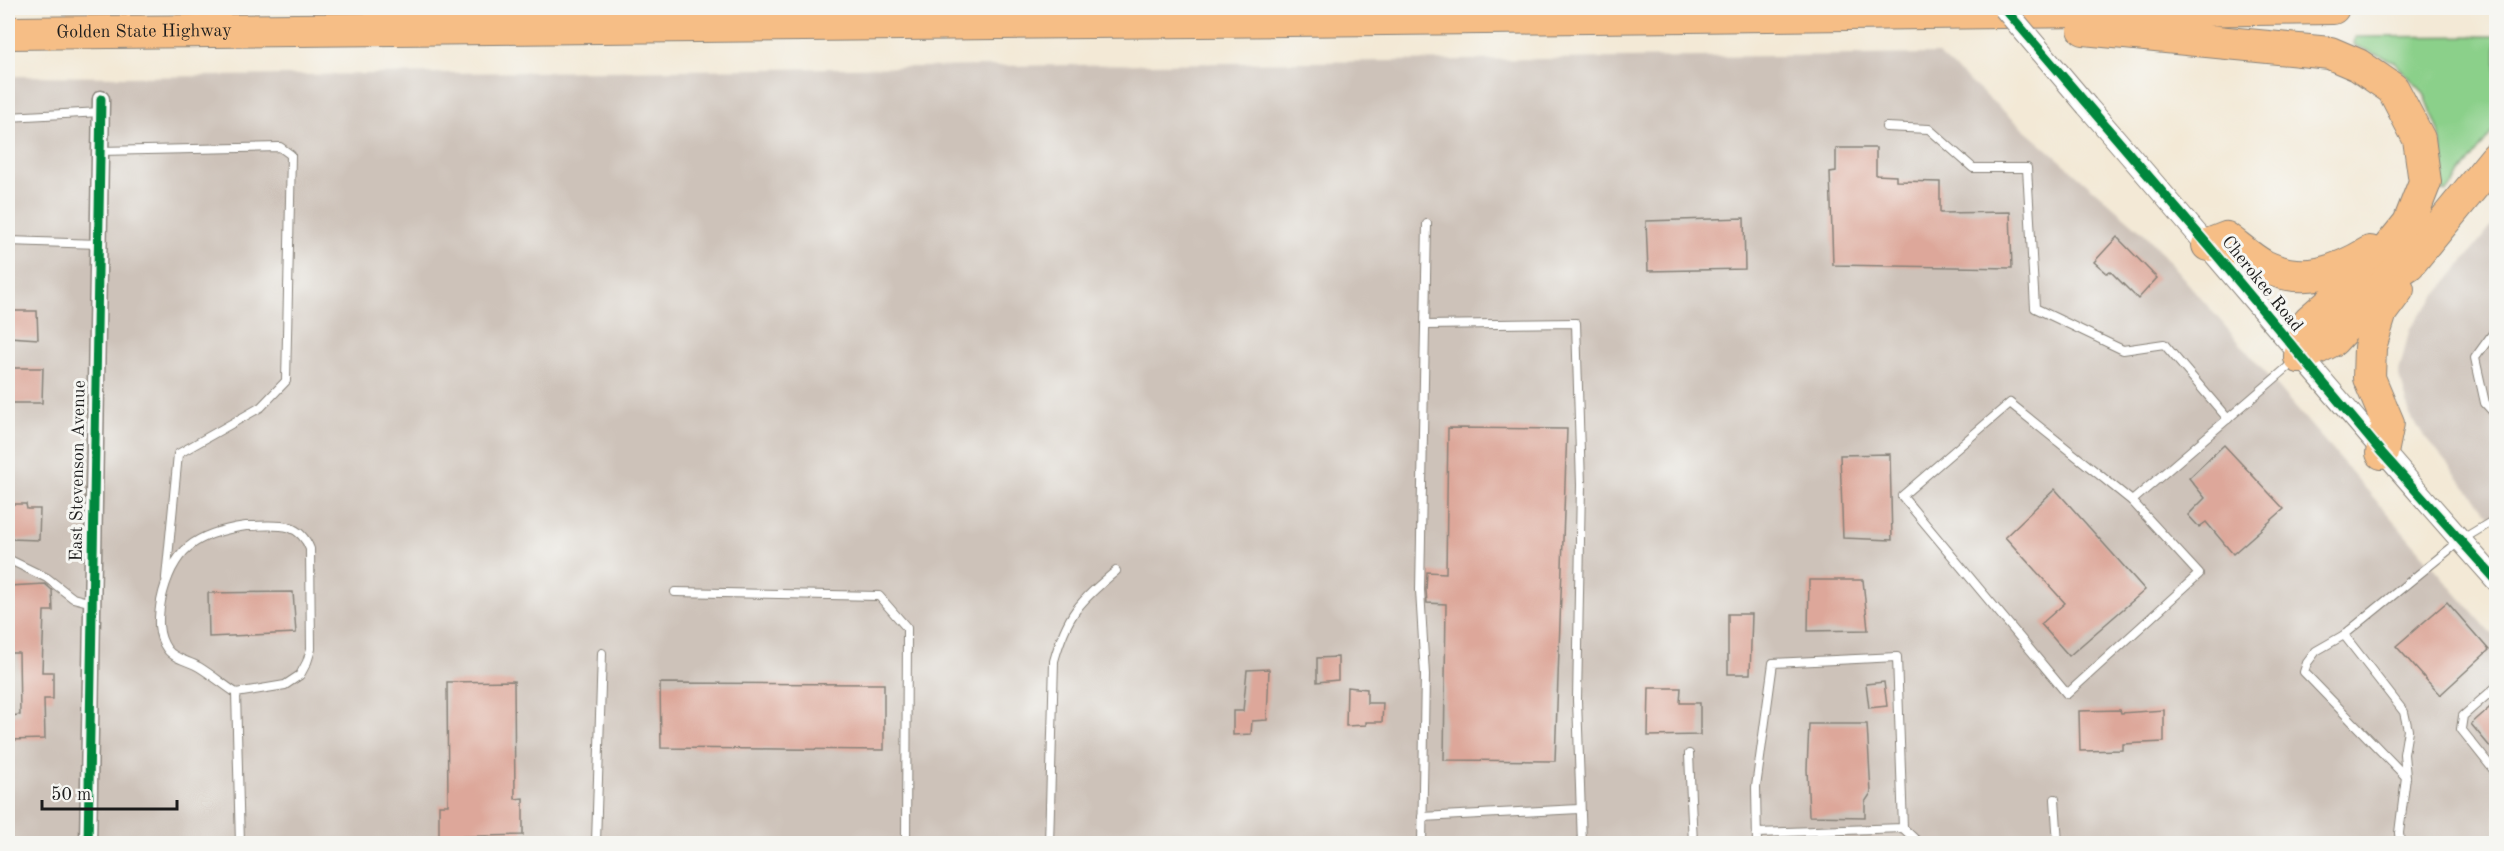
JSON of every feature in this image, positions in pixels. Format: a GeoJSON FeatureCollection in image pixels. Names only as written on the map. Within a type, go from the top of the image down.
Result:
{"type":"FeatureCollection","features":[{"type":"Feature","properties":{"kind":"highway","name":"Golden State Highway"},"geometry":{"type":"LineString","coordinates":[[8,33],[2333,8]]}},
{"type":"Feature","properties":{"kind":"highway"},"geometry":{"type":"LineString","coordinates":[[2007,10],[2069,27],[2330,53],[2358,65],[2392,89],[2419,139],[2425,182],[2399,256],[2403,282],[2380,312],[2370,346],[2368,378],[2388,423],[2382,453]]}},
{"type":"Feature","properties":{"kind":"highway"},"geometry":{"type":"LineString","coordinates":[[2300,357],[2309,321],[2378,261],[2399,256],[2496,158]]}},
{"type":"Feature","properties":{"kind":"highway"},"geometry":{"type":"LineString","coordinates":[[2208,245],[2226,238],[2264,266],[2296,275],[2316,275],[2345,267],[2373,250],[2399,256]]}},
{"type":"Feature","properties":{"kind":"street","name":"Cherokee Road"},"geometry":{"type":"LineString","coordinates":[[2007,10],[2382,453],[2496,580]]}},
{"type":"Feature","properties":{"kind":"street","name":"East Stevenson Avenue"},"geometry":{"type":"LineString","coordinates":[[88,843],[101,105]]}},
{"type":"Feature","properties":{"kind":"lane"},"geometry":{"type":"LineString","coordinates":[[8,117],[101,105]]}},
{"type":"Feature","properties":{"kind":"lane"},"geometry":{"type":"LineString","coordinates":[[1886,127],[1929,129],[1973,168],[2027,168],[2035,308],[2122,350],[2164,344],[2228,419]]}},
{"type":"Feature","properties":{"kind":"lane"},"geometry":{"type":"LineString","coordinates":[[100,151],[280,147],[291,155],[286,381],[261,407],[178,454],[166,578],[158,623],[161,640],[169,652],[199,667],[236,693],[285,685],[300,675],[311,649],[310,549],[305,537],[297,530],[282,526],[219,530],[197,541],[179,555],[166,578]]}},
{"type":"Feature","properties":{"kind":"lane"},"geometry":{"type":"LineString","coordinates":[[1422,843],[1425,675],[1420,590],[1427,224]]}},
{"type":"Feature","properties":{"kind":"lane"},"geometry":{"type":"LineString","coordinates":[[8,241],[99,244]]}},
{"type":"Feature","properties":{"kind":"lane"},"geometry":{"type":"LineString","coordinates":[[1426,324],[1576,323],[1581,485],[1577,700],[1579,810],[1582,843]]}},
{"type":"Feature","properties":{"kind":"lane"},"geometry":{"type":"LineString","coordinates":[[2496,329],[2475,358],[2485,403],[2496,415]]}},
{"type":"Feature","properties":{"kind":"lane"},"geometry":{"type":"LineString","coordinates":[[2132,501],[2300,357]]}},
{"type":"Feature","properties":{"kind":"lane"},"geometry":{"type":"LineString","coordinates":[[2010,403],[2132,501],[2199,574],[2067,694],[1902,496],[2010,403]]}},
{"type":"Feature","properties":{"kind":"lane"},"geometry":{"type":"LineString","coordinates":[[2406,777],[2304,672],[2307,663],[2316,651],[2344,635],[2461,540],[2496,519]]}},
{"type":"Feature","properties":{"kind":"lane"},"geometry":{"type":"LineString","coordinates":[[8,560],[47,578],[73,598],[92,603]]}},
{"type":"Feature","properties":{"kind":"lane"},"geometry":{"type":"LineString","coordinates":[[1049,843],[1054,661],[1061,636],[1071,615],[1092,591],[1116,571]]}},
{"type":"Feature","properties":{"kind":"lane"},"geometry":{"type":"LineString","coordinates":[[675,592],[879,596],[907,627],[906,843]]}},
{"type":"Feature","properties":{"kind":"lane"},"geometry":{"type":"LineString","coordinates":[[2344,635],[2404,712],[2408,730],[2404,754],[2406,777],[2399,833],[2400,843]]}},
{"type":"Feature","properties":{"kind":"lane"},"geometry":{"type":"LineString","coordinates":[[501,843],[596,843],[602,653]]}},
{"type":"Feature","properties":{"kind":"lane"},"geometry":{"type":"LineString","coordinates":[[1757,843],[1756,787],[1773,663],[1897,657],[1903,828]]}},
{"type":"Feature","properties":{"kind":"lane"},"geometry":{"type":"LineString","coordinates":[[2496,687],[2463,716],[2461,729],[2496,773]]}},
{"type":"Feature","properties":{"kind":"lane"},"geometry":{"type":"LineString","coordinates":[[236,693],[240,843]]}},
{"type":"Feature","properties":{"kind":"lane"},"geometry":{"type":"LineString","coordinates":[[1689,754],[1693,843]]}},
{"type":"Feature","properties":{"kind":"lane"},"geometry":{"type":"LineString","coordinates":[[2055,800],[2058,843]]}},
{"type":"Feature","properties":{"kind":"lane"},"geometry":{"type":"LineString","coordinates":[[1422,818],[1579,810]]}},
{"type":"Feature","properties":{"kind":"lane"},"geometry":{"type":"LineString","coordinates":[[1757,833],[1903,828],[1920,843]]}},
{"type":"Feature","properties":{"kind":"shaded area"},"geometry":{"type":"Polygon","coordinates":[[[1938,54],[2147,236],[2496,639],[2496,843],[8,844],[8,76],[130,77],[1938,54]]]}},
{"type":"Feature","properties":{"kind":"shaded area"},"geometry":{"type":"Polygon","coordinates":[[[2496,221],[2496,524],[2411,419],[2399,372],[2410,328],[2496,221]]]}},
{"type":"Feature","properties":{"kind":"green space"},"geometry":{"type":"Polygon","coordinates":[[[2496,36],[2496,127],[2447,192],[2440,190],[2444,162],[2439,131],[2424,93],[2393,61],[2354,45],[2355,37],[2496,36]]]}},
{"type":"Feature","properties":{"kind":"building"},"geometry":{"type":"Polygon","coordinates":[[[1836,148],[1876,148],[1876,175],[1896,176],[1896,181],[1940,182],[1940,213],[2010,212],[2012,268],[1833,265],[1830,172],[1836,171],[1836,148]]]}},
{"type":"Feature","properties":{"kind":"building"},"geometry":{"type":"Polygon","coordinates":[[[1744,218],[1745,269],[1648,271],[1646,221],[1744,218]]]}},
{"type":"Feature","properties":{"kind":"building"},"geometry":{"type":"Polygon","coordinates":[[[2117,237],[2157,278],[2138,299],[2110,271],[2107,273],[2094,262],[2117,237]]]}},
{"type":"Feature","properties":{"kind":"building"},"geometry":{"type":"Polygon","coordinates":[[[10,311],[37,311],[38,339],[9,337],[10,311]]]}},
{"type":"Feature","properties":{"kind":"building"},"geometry":{"type":"Polygon","coordinates":[[[11,368],[43,368],[42,403],[11,403],[11,368]]]}},
{"type":"Feature","properties":{"kind":"building"},"geometry":{"type":"Polygon","coordinates":[[[1448,428],[1567,429],[1555,761],[1444,760],[1446,604],[1427,603],[1426,590],[1427,572],[1446,573],[1448,428]]]}},
{"type":"Feature","properties":{"kind":"building"},"geometry":{"type":"Polygon","coordinates":[[[2224,445],[2284,509],[2233,554],[2206,522],[2199,527],[2188,515],[2205,498],[2189,478],[2224,445]]]}},
{"type":"Feature","properties":{"kind":"building"},"geometry":{"type":"Polygon","coordinates":[[[1890,454],[1892,540],[1843,538],[1840,455],[1890,454]]]}},
{"type":"Feature","properties":{"kind":"building"},"geometry":{"type":"Polygon","coordinates":[[[2055,489],[2145,590],[2069,656],[2041,624],[2065,603],[2005,537],[2055,489]]]}},
{"type":"Feature","properties":{"kind":"building"},"geometry":{"type":"Polygon","coordinates":[[[10,504],[26,504],[27,509],[40,509],[39,540],[10,539],[10,504]]]}},
{"type":"Feature","properties":{"kind":"building"},"geometry":{"type":"Polygon","coordinates":[[[1809,580],[1863,580],[1868,630],[1808,631],[1809,580]]]}},
{"type":"Feature","properties":{"kind":"building"},"geometry":{"type":"Polygon","coordinates":[[[45,584],[52,590],[53,611],[44,611],[42,672],[53,672],[53,699],[44,699],[45,739],[8,740],[8,716],[20,715],[19,653],[8,653],[8,586],[45,584]]]}},
{"type":"Feature","properties":{"kind":"building"},"geometry":{"type":"Polygon","coordinates":[[[293,592],[296,633],[209,637],[208,593],[293,592]]]}},
{"type":"Feature","properties":{"kind":"building"},"geometry":{"type":"Polygon","coordinates":[[[2447,602],[2489,650],[2440,695],[2396,646],[2447,602]]]}},
{"type":"Feature","properties":{"kind":"building"},"geometry":{"type":"Polygon","coordinates":[[[1728,614],[1752,614],[1750,674],[1728,674],[1728,614]]]}},
{"type":"Feature","properties":{"kind":"building"},"geometry":{"type":"Polygon","coordinates":[[[1338,657],[1338,680],[1317,682],[1317,658],[1338,657]]]}},
{"type":"Feature","properties":{"kind":"building"},"geometry":{"type":"Polygon","coordinates":[[[1269,669],[1267,720],[1252,721],[1251,734],[1233,735],[1233,711],[1243,711],[1247,670],[1269,669]]]}},
{"type":"Feature","properties":{"kind":"building"},"geometry":{"type":"Polygon","coordinates":[[[514,681],[515,799],[523,798],[523,835],[439,837],[439,805],[448,805],[447,682],[514,681]]]}},
{"type":"Feature","properties":{"kind":"building"},"geometry":{"type":"Polygon","coordinates":[[[1884,682],[1887,706],[1869,708],[1866,684],[1884,682]]]}},
{"type":"Feature","properties":{"kind":"building"},"geometry":{"type":"Polygon","coordinates":[[[660,683],[884,684],[884,750],[661,748],[660,683]]]}},
{"type":"Feature","properties":{"kind":"building"},"geometry":{"type":"Polygon","coordinates":[[[1347,687],[1367,689],[1367,703],[1383,703],[1382,722],[1346,726],[1347,687]]]}},
{"type":"Feature","properties":{"kind":"building"},"geometry":{"type":"Polygon","coordinates":[[[1649,688],[1681,688],[1680,703],[1700,703],[1700,735],[1648,736],[1649,688]]]}},
{"type":"Feature","properties":{"kind":"building"},"geometry":{"type":"Polygon","coordinates":[[[2496,702],[2496,754],[2471,724],[2496,702]]]}},
{"type":"Feature","properties":{"kind":"building"},"geometry":{"type":"Polygon","coordinates":[[[2120,710],[2121,713],[2164,710],[2164,742],[2123,744],[2123,750],[2080,751],[2079,711],[2120,710]]]}},
{"type":"Feature","properties":{"kind":"building"},"geometry":{"type":"Polygon","coordinates":[[[1809,724],[1867,724],[1871,793],[1865,802],[1865,817],[1809,816],[1807,769],[1809,724]]]}},
{"type":"Feature","properties":{"kind":"cycle path"},"geometry":{"type":"LineString","coordinates":[[2004,8],[2208,245],[2382,453],[2496,580]]}},
{"type":"Feature","properties":{"kind":"cycle path"},"geometry":{"type":"LineString","coordinates":[[88,844],[101,99]]}}]}
